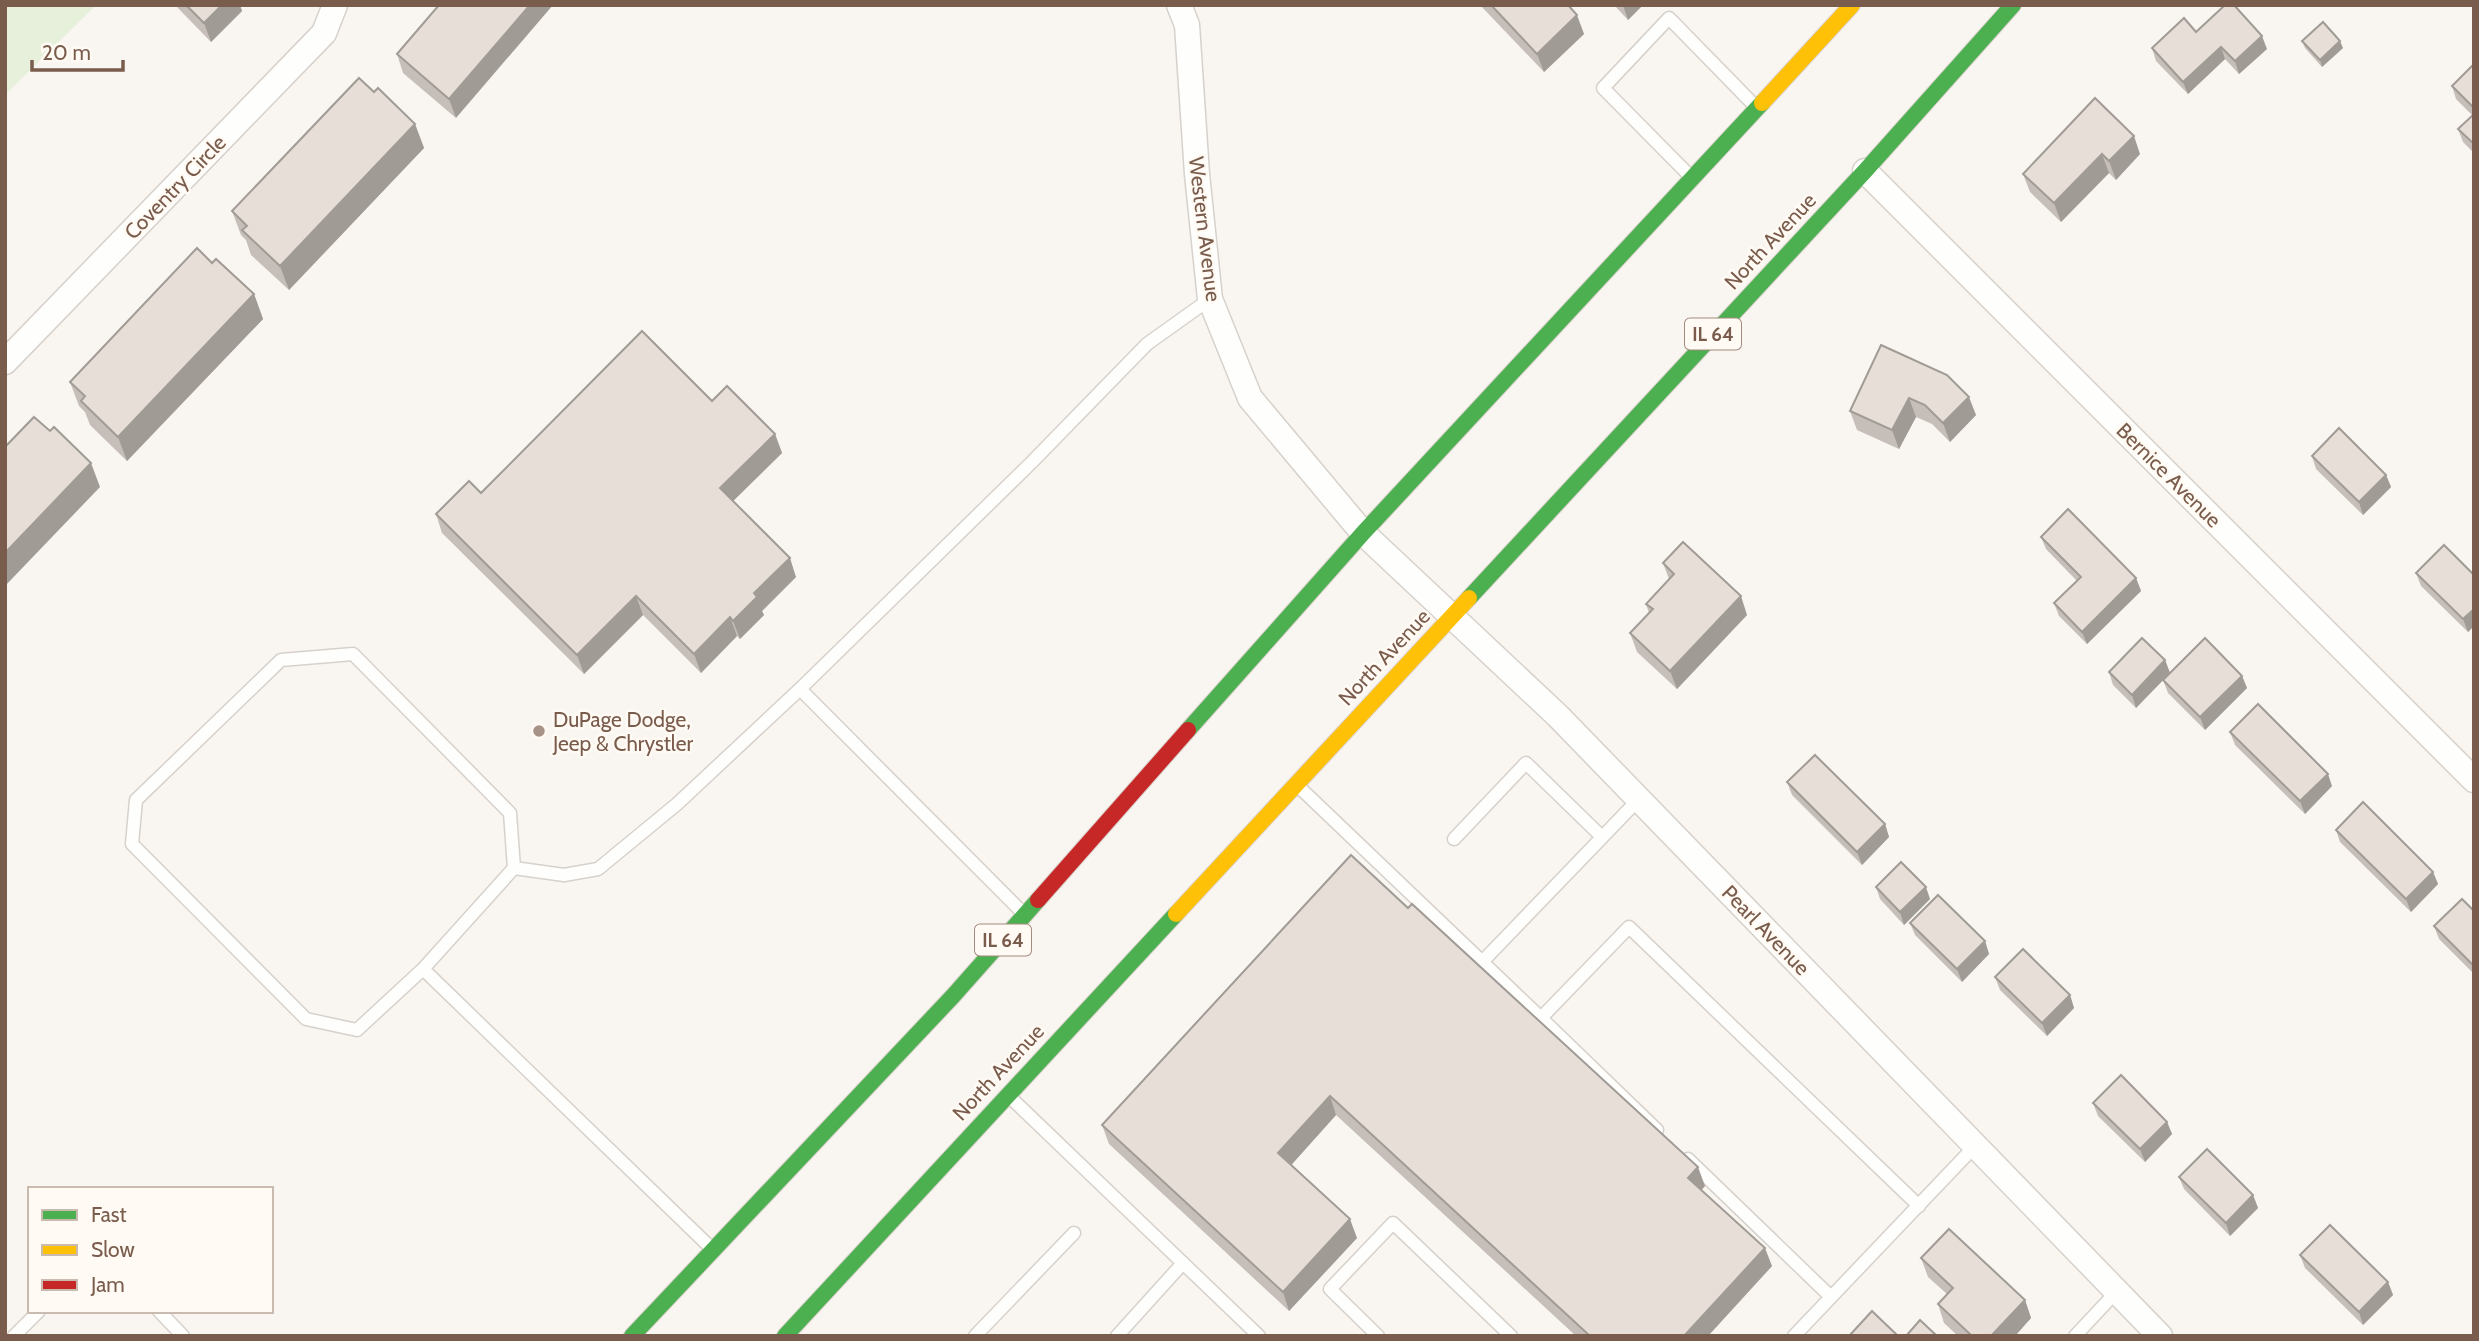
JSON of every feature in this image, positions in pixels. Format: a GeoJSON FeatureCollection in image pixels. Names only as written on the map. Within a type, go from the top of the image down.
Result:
{"type":"FeatureCollection","features":[{"type":"Feature","properties":{"kind":"main road","name":"IL 64"},"geometry":{"type":"LineString","coordinates":[[632,1336],[953,996],[1363,533],[1852,5]]}},
{"type":"Feature","properties":{"kind":"main road","name":"North Avenue"},"geometry":{"type":"LineString","coordinates":[[785,1336],[1865,171],[2013,5]]}},
{"type":"Feature","properties":{"kind":"street","name":"Coventry Circle"},"geometry":{"type":"LineString","coordinates":[[5,362],[324,33],[335,5]]}},
{"type":"Feature","properties":{"kind":"street","name":"Western Avenue"},"geometry":{"type":"LineString","coordinates":[[1179,5],[1187,26],[1197,174],[1210,299],[1250,398],[1363,533]]}},
{"type":"Feature","properties":{"kind":"street","name":"Bernice Avenue"},"geometry":{"type":"LineString","coordinates":[[1865,171],[2474,780]]}},
{"type":"Feature","properties":{"kind":"street","name":"Pearl Avenue"},"geometry":{"type":"LineString","coordinates":[[1363,533],[1450,618],[1558,716],[2160,1336]]}},
{"type":"Feature","properties":{"kind":"lane"},"geometry":{"type":"LineString","coordinates":[[1693,179],[1602,88],[1669,18],[1758,109]]}},
{"type":"Feature","properties":{"kind":"lane"},"geometry":{"type":"LineString","coordinates":[[514,867],[564,875],[597,869],[677,804],[800,689],[1032,462],[1147,344],[1210,299]]}},
{"type":"Feature","properties":{"kind":"lane"},"geometry":{"type":"LineString","coordinates":[[353,654],[510,813],[514,867],[423,969],[357,1030],[306,1019],[132,844],[136,800],[281,660],[353,654]]}},
{"type":"Feature","properties":{"kind":"lane"},"geometry":{"type":"LineString","coordinates":[[800,689],[1025,915]]}},
{"type":"Feature","properties":{"kind":"lane"},"geometry":{"type":"LineString","coordinates":[[1454,839],[1526,763],[1602,837]]}},
{"type":"Feature","properties":{"kind":"lane"},"geometry":{"type":"LineString","coordinates":[[1296,783],[1671,1143]]}},
{"type":"Feature","properties":{"kind":"lane"},"geometry":{"type":"LineString","coordinates":[[1482,962],[1639,799]]}},
{"type":"Feature","properties":{"kind":"lane"},"geometry":{"type":"LineString","coordinates":[[1541,1018],[1629,927],[1919,1206]]}},
{"type":"Feature","properties":{"kind":"lane"},"geometry":{"type":"LineString","coordinates":[[423,969],[713,1250]]}},
{"type":"Feature","properties":{"kind":"lane"},"geometry":{"type":"LineString","coordinates":[[1007,1094],[1259,1336]]}},
{"type":"Feature","properties":{"kind":"lane"},"geometry":{"type":"LineString","coordinates":[[1794,1336],[1976,1145]]}},
{"type":"Feature","properties":{"kind":"lane"},"geometry":{"type":"LineString","coordinates":[[1681,1153],[1831,1297]]}},
{"type":"Feature","properties":{"kind":"lane"},"geometry":{"type":"LineString","coordinates":[[1378,1336],[1330,1289],[1393,1223],[1511,1336]]}},
{"type":"Feature","properties":{"kind":"lane"},"geometry":{"type":"LineString","coordinates":[[975,1336],[1074,1233]]}},
{"type":"Feature","properties":{"kind":"lane"},"geometry":{"type":"LineString","coordinates":[[1117,1336],[1183,1263]]}},
{"type":"Feature","properties":{"kind":"lane"},"geometry":{"type":"LineString","coordinates":[[2075,1336],[2117,1291]]}},
{"type":"Feature","properties":{"kind":"lane"},"geometry":{"type":"LineString","coordinates":[[14,1336],[37,1313]]}},
{"type":"Feature","properties":{"kind":"lane"},"geometry":{"type":"LineString","coordinates":[[161,1313],[183,1336]]}},
{"type":"Feature","properties":{"kind":"green space"},"geometry":{"type":"Polygon","coordinates":[[[5,5],[96,5],[5,95],[5,5]]]}},
{"type":"Feature","properties":{"kind":"building"},"geometry":{"type":"Polygon","coordinates":[[[186,5],[222,5],[204,23],[186,5]]]}},
{"type":"Feature","properties":{"kind":"building"},"geometry":{"type":"Polygon","coordinates":[[[439,5],[530,5],[449,99],[397,54],[439,5]]]}},
{"type":"Feature","properties":{"kind":"building"},"geometry":{"type":"Polygon","coordinates":[[[1491,5],[1568,5],[1577,15],[1537,54],[1491,5]]]}},
{"type":"Feature","properties":{"kind":"building"},"geometry":{"type":"Polygon","coordinates":[[[2225,5],[2234,5],[2262,36],[2235,61],[2221,47],[2183,82],[2152,48],[2184,18],[2196,32],[2225,5]]]}},
{"type":"Feature","properties":{"kind":"building"},"geometry":{"type":"Polygon","coordinates":[[[2323,22],[2340,41],[2320,60],[2302,41],[2323,22]]]}},
{"type":"Feature","properties":{"kind":"building"},"geometry":{"type":"Polygon","coordinates":[[[2474,64],[2474,108],[2452,86],[2474,64]]]}},
{"type":"Feature","properties":{"kind":"building"},"geometry":{"type":"Polygon","coordinates":[[[359,78],[374,92],[378,88],[415,124],[280,266],[242,230],[247,226],[232,211],[359,78]]]}},
{"type":"Feature","properties":{"kind":"building"},"geometry":{"type":"Polygon","coordinates":[[[2095,98],[2134,136],[2109,161],[2102,154],[2054,203],[2023,174],[2095,98]]]}},
{"type":"Feature","properties":{"kind":"building"},"geometry":{"type":"Polygon","coordinates":[[[2474,114],[2474,144],[2458,129],[2474,114]]]}},
{"type":"Feature","properties":{"kind":"building"},"geometry":{"type":"Polygon","coordinates":[[[197,248],[212,263],[216,259],[254,294],[118,437],[81,401],[85,396],[70,382],[197,248]]]}},
{"type":"Feature","properties":{"kind":"building"},"geometry":{"type":"Polygon","coordinates":[[[642,331],[712,401],[727,386],[775,434],[720,488],[790,558],[754,593],[757,597],[733,621],[730,617],[694,654],[636,596],[577,655],[436,514],[469,481],[481,493],[642,331]]]}},
{"type":"Feature","properties":{"kind":"building"},"geometry":{"type":"Polygon","coordinates":[[[1881,345],[1947,375],[1969,397],[1943,423],[1925,405],[1909,398],[1892,430],[1850,411],[1881,345]]]}},
{"type":"Feature","properties":{"kind":"building"},"geometry":{"type":"Polygon","coordinates":[[[34,417],[50,431],[54,427],[91,463],[5,553],[5,447],[34,417]]]}},
{"type":"Feature","properties":{"kind":"building"},"geometry":{"type":"Polygon","coordinates":[[[2339,428],[2386,475],[2359,502],[2312,456],[2339,428]]]}},
{"type":"Feature","properties":{"kind":"building"},"geometry":{"type":"Polygon","coordinates":[[[2068,509],[2136,578],[2082,632],[2054,603],[2081,577],[2041,537],[2068,509]]]}},
{"type":"Feature","properties":{"kind":"building"},"geometry":{"type":"Polygon","coordinates":[[[1683,542],[1741,596],[1670,671],[1630,633],[1653,609],[1646,604],[1674,574],[1663,563],[1683,542]]]}},
{"type":"Feature","properties":{"kind":"building"},"geometry":{"type":"Polygon","coordinates":[[[2444,545],[2474,575],[2474,609],[2463,619],[2416,573],[2444,545]]]}},
{"type":"Feature","properties":{"kind":"building"},"geometry":{"type":"Polygon","coordinates":[[[2142,638],[2165,660],[2132,695],[2109,672],[2142,638]]]}},
{"type":"Feature","properties":{"kind":"building"},"geometry":{"type":"Polygon","coordinates":[[[2205,638],[2242,676],[2200,717],[2163,680],[2205,638]]]}},
{"type":"Feature","properties":{"kind":"building"},"geometry":{"type":"Polygon","coordinates":[[[2258,704],[2328,774],[2300,801],[2230,732],[2258,704]]]}},
{"type":"Feature","properties":{"kind":"building"},"geometry":{"type":"Polygon","coordinates":[[[1815,755],[1885,824],[1857,852],[1787,782],[1815,755]]]}},
{"type":"Feature","properties":{"kind":"building"},"geometry":{"type":"Polygon","coordinates":[[[2363,802],[2433,872],[2406,899],[2336,830],[2363,802]]]}},
{"type":"Feature","properties":{"kind":"building"},"geometry":{"type":"Polygon","coordinates":[[[1351,855],[1408,908],[1412,904],[1698,1167],[1688,1178],[1765,1248],[1684,1336],[1590,1336],[1330,1096],[1278,1153],[1350,1219],[1283,1292],[1102,1125],[1351,855]]]}},
{"type":"Feature","properties":{"kind":"building"},"geometry":{"type":"Polygon","coordinates":[[[1901,862],[1926,887],[1900,912],[1876,887],[1901,862]]]}},
{"type":"Feature","properties":{"kind":"building"},"geometry":{"type":"Polygon","coordinates":[[[1938,895],[1985,941],[1957,969],[1910,923],[1938,895]]]}},
{"type":"Feature","properties":{"kind":"building"},"geometry":{"type":"Polygon","coordinates":[[[2462,899],[2474,911],[2474,966],[2434,926],[2462,899]]]}},
{"type":"Feature","properties":{"kind":"building"},"geometry":{"type":"Polygon","coordinates":[[[2023,949],[2070,995],[2042,1023],[1995,977],[2023,949]]]}},
{"type":"Feature","properties":{"kind":"building"},"geometry":{"type":"Polygon","coordinates":[[[2121,1075],[2167,1122],[2140,1149],[2093,1103],[2121,1075]]]}},
{"type":"Feature","properties":{"kind":"building"},"geometry":{"type":"Polygon","coordinates":[[[2207,1149],[2253,1195],[2226,1223],[2179,1177],[2207,1149]]]}},
{"type":"Feature","properties":{"kind":"building"},"geometry":{"type":"Polygon","coordinates":[[[2330,1225],[2388,1282],[2359,1312],[2300,1255],[2330,1225]]]}},
{"type":"Feature","properties":{"kind":"building"},"geometry":{"type":"Polygon","coordinates":[[[1949,1229],[2025,1300],[1991,1336],[1972,1336],[1938,1304],[1953,1288],[1921,1258],[1949,1229]]]}},
{"type":"Feature","properties":{"kind":"building"},"geometry":{"type":"Polygon","coordinates":[[[1872,1311],[1898,1336],[1849,1336],[1872,1311]]]}},
{"type":"Feature","properties":{"kind":"building"},"geometry":{"type":"Polygon","coordinates":[[[1920,1320],[1937,1336],[1906,1336],[1920,1320]]]}},
{"type":"Feature","properties":{"kind":"traffic: fast"},"geometry":{"type":"LineString","coordinates":[[1469,598],[1865,171],[2013,5]]}},
{"type":"Feature","properties":{"kind":"traffic: fast"},"geometry":{"type":"LineString","coordinates":[[1188,730],[1363,533],[1762,103]]}},
{"type":"Feature","properties":{"kind":"traffic: fast"},"geometry":{"type":"LineString","coordinates":[[632,1336],[953,996],[1038,900]]}},
{"type":"Feature","properties":{"kind":"traffic: fast"},"geometry":{"type":"LineString","coordinates":[[785,1336],[1176,914]]}},
{"type":"Feature","properties":{"kind":"traffic: slow"},"geometry":{"type":"LineString","coordinates":[[1762,103],[1852,5]]}},
{"type":"Feature","properties":{"kind":"traffic: slow"},"geometry":{"type":"LineString","coordinates":[[1176,914],[1469,598]]}},
{"type":"Feature","properties":{"kind":"traffic: jam"},"geometry":{"type":"LineString","coordinates":[[1038,900],[1188,730]]}},
{"type":"Feature","properties":{"kind":"place","name":"DuPage Dodge, Jeep & Chrystler"},"geometry":{"type":"Point","coordinates":[539,731]}}]}
